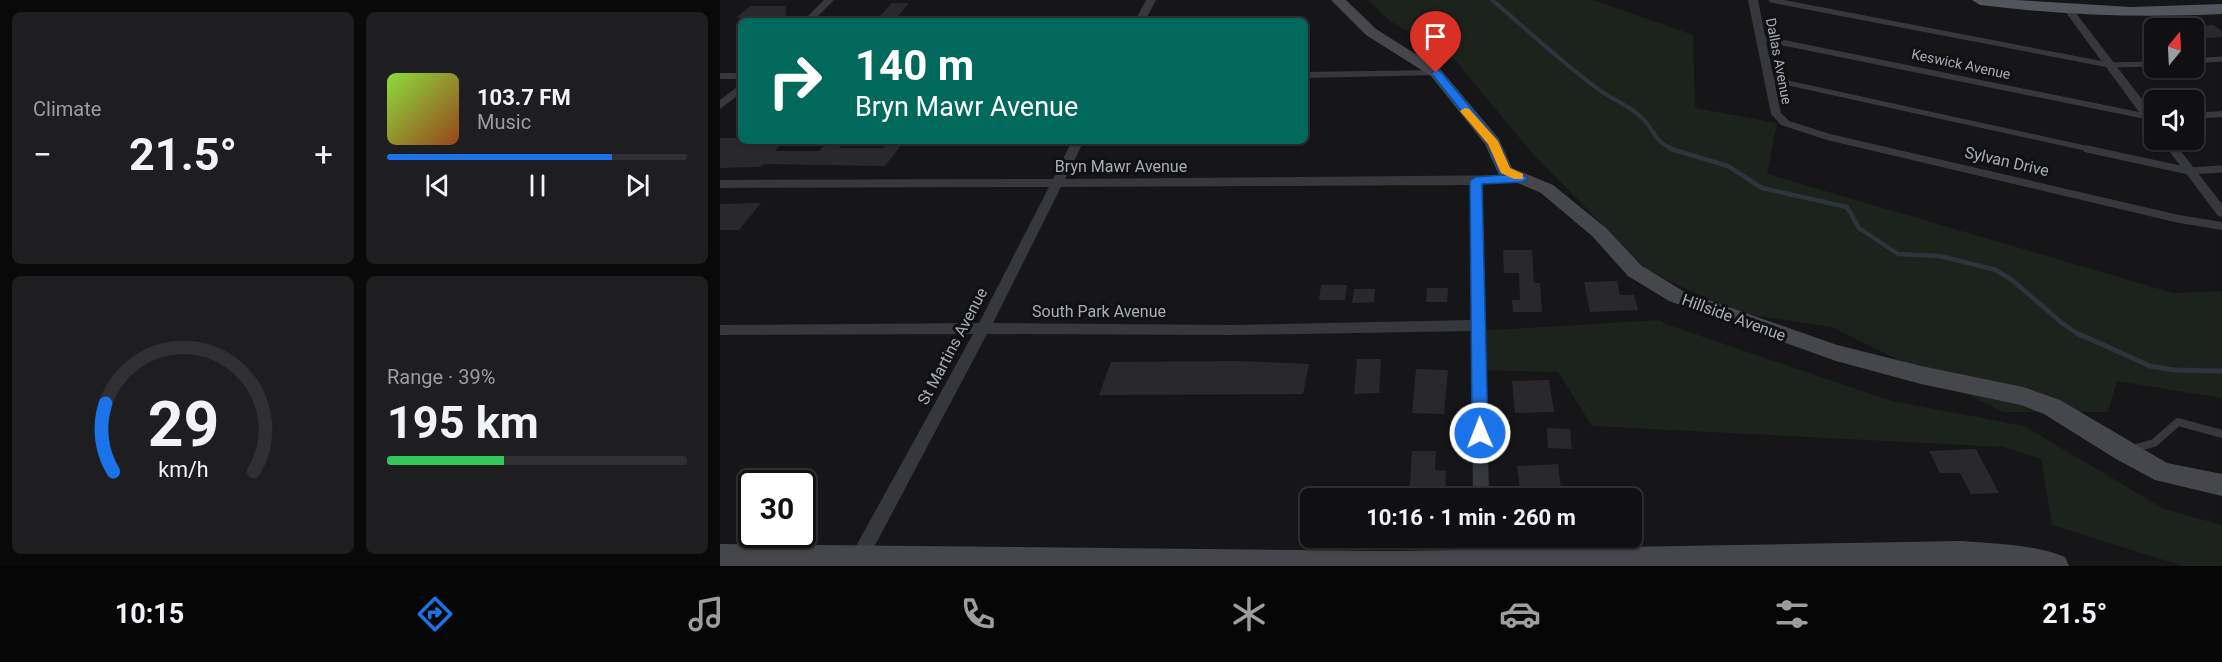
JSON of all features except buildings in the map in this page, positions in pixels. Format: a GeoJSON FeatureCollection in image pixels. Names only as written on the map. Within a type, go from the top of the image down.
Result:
{"type":"FeatureCollection","features":[{"type":"Feature","properties":{"kind":"main road"},"geometry":{"type":"LineString","coordinates":[[1980,0],[2069,10],[2172,12],[2222,9]]}},
{"type":"Feature","properties":{"kind":"street"},"geometry":{"type":"LineString","coordinates":[[811,18],[829,0]]}},
{"type":"Feature","properties":{"kind":"street"},"geometry":{"type":"LineString","coordinates":[[1142,18],[1151,0]]}},
{"type":"Feature","properties":{"kind":"street","name":"Hillside Avenue"},"geometry":{"type":"LineString","coordinates":[[1338,0],[1371,32],[1436,73],[1494,143],[1505,171],[1547,189],[1599,232],[1635,271],[1676,296],[1720,314],[1836,352],[1922,375],[2023,396],[2052,407],[2124,452],[2163,472],[2222,485]]}},
{"type":"Feature","properties":{"kind":"street","name":"Dallas Avenue"},"geometry":{"type":"LineString","coordinates":[[1753,0],[1776,114],[1785,123]]}},
{"type":"Feature","properties":{"kind":"street"},"geometry":{"type":"LineString","coordinates":[[2069,10],[2144,110]]}},
{"type":"Feature","properties":{"kind":"street","name":"Keswick Avenue"},"geometry":{"type":"LineString","coordinates":[[1761,38],[2144,118]]}},
{"type":"Feature","properties":{"kind":"street"},"geometry":{"type":"LineString","coordinates":[[1308,75],[1436,73]]}},
{"type":"Feature","properties":{"kind":"street"},"geometry":{"type":"LineString","coordinates":[[720,76],[738,76]]}},
{"type":"Feature","properties":{"kind":"street"},"geometry":{"type":"LineString","coordinates":[[720,106],[738,90]]}},
{"type":"Feature","properties":{"kind":"street"},"geometry":{"type":"LineString","coordinates":[[2204,115],[2222,114]]}},
{"type":"Feature","properties":{"kind":"street","name":"Sylvan Drive"},"geometry":{"type":"LineString","coordinates":[[1785,123],[1827,137],[2179,219],[2222,226]]}},
{"type":"Feature","properties":{"kind":"street","name":"St Martins Avenue"},"geometry":{"type":"LineString","coordinates":[[856,562],[983,329],[1077,144]]}},
{"type":"Feature","properties":{"kind":"street"},"geometry":{"type":"LineString","coordinates":[[2173,150],[2222,213]]}},
{"type":"Feature","properties":{"kind":"street","name":"Bryn Mawr Avenue"},"geometry":{"type":"LineString","coordinates":[[720,184],[1476,181],[1522,178]]}},
{"type":"Feature","properties":{"kind":"street"},"geometry":{"type":"LineString","coordinates":[[1476,181],[1481,488]]}},
{"type":"Feature","properties":{"kind":"street","name":"South Park Avenue"},"geometry":{"type":"LineString","coordinates":[[720,330],[1233,330],[1479,325]]}},
{"type":"Feature","properties":{"kind":"street"},"geometry":{"type":"LineString","coordinates":[[720,556],[856,562],[1392,564],[1482,555],[1962,553],[2014,557],[2056,566]]}},
{"type":"Feature","properties":{"kind":"lane"},"geometry":{"type":"LineString","coordinates":[[1771,0],[2109,65],[2144,64]]}},
{"type":"Feature","properties":{"kind":"lane"},"geometry":{"type":"LineString","coordinates":[[2204,60],[2222,59]]}},
{"type":"Feature","properties":{"kind":"lane"},"geometry":{"type":"LineString","coordinates":[[1770,79],[2189,171],[2222,169]]}},
{"type":"Feature","properties":{"kind":"lane"},"geometry":{"type":"LineString","coordinates":[[2124,452],[2154,443],[2178,422],[2222,434]]}},
{"type":"Feature","properties":{"kind":"shaded area"},"geometry":{"type":"Polygon","coordinates":[[[1368,0],[1593,0],[1693,35],[1695,108],[1777,123],[1767,174],[2173,293],[2222,291],[2222,398],[2117,381],[2108,412],[2003,412],[1832,327],[1738,313],[1648,271],[1532,153],[1455,60],[1390,21],[1368,0]]]}},
{"type":"Feature","properties":{"kind":"shaded area"},"geometry":{"type":"Polygon","coordinates":[[[1660,320],[1668,325],[1892,401],[2024,426],[2164,509],[2222,525],[2222,566],[2183,566],[2052,525],[2041,459],[2004,447],[1592,426],[1558,372],[1477,370],[1476,331],[1660,320]]]}},
{"type":"Feature","properties":{"kind":"waterway"},"geometry":{"type":"LineString","coordinates":[[1492,0],[1587,81],[1636,112],[1662,143],[1675,150]]}},
{"type":"Feature","properties":{"kind":"waterway"},"geometry":{"type":"LineString","coordinates":[[1671,149],[1728,166],[1762,188],[1847,207],[1859,228],[1898,254],[1940,256],[1996,270],[2012,280],[2062,323],[2081,336]]}},
{"type":"Feature","properties":{"kind":"waterway"},"geometry":{"type":"LineString","coordinates":[[2079,334],[2150,366],[2174,370],[2222,371]]}},
{"type":"Feature","properties":{"kind":"slow traffic"},"geometry":{"type":"LineString","coordinates":[[1465,111],[1494,143],[1505,171],[1518,177]]}},
{"type":"Feature","properties":{"kind":"route"},"geometry":{"type":"LineString","coordinates":[[1436,73],[1459,104],[1494,143],[1505,171],[1522,178],[1476,181],[1480,433]]}}]}
